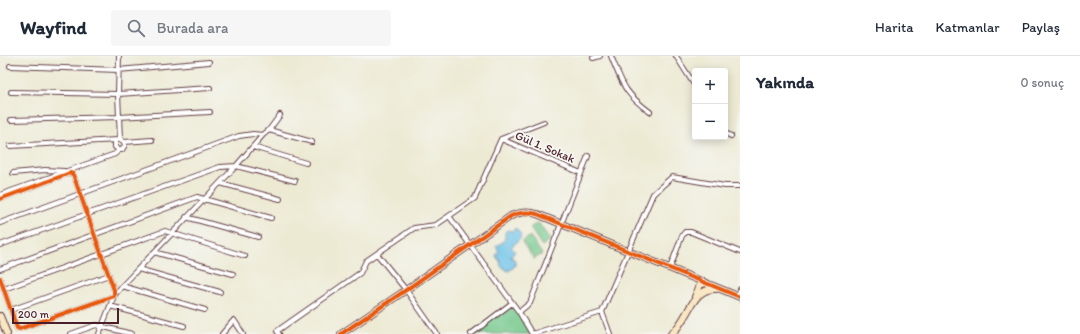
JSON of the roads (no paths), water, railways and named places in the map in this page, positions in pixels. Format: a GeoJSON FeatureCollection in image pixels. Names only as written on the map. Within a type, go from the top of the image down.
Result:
{"type":"FeatureCollection","features":[{"type":"Feature","properties":{"kind":"street"},"geometry":{"type":"LineString","coordinates":[[0,195],[115,154],[125,147],[120,140],[118,117],[119,56]]}},
{"type":"Feature","properties":{"kind":"street"},"geometry":{"type":"LineString","coordinates":[[593,58],[600,56]]}},
{"type":"Feature","properties":{"kind":"street"},"geometry":{"type":"LineString","coordinates":[[611,56],[625,88],[636,102],[650,112]]}},
{"type":"Feature","properties":{"kind":"street"},"geometry":{"type":"LineString","coordinates":[[676,56],[692,81]]}},
{"type":"Feature","properties":{"kind":"street"},"geometry":{"type":"LineString","coordinates":[[10,66],[118,70],[209,62]]}},
{"type":"Feature","properties":{"kind":"street"},"geometry":{"type":"LineString","coordinates":[[11,92],[118,94],[210,88]]}},
{"type":"Feature","properties":{"kind":"street"},"geometry":{"type":"LineString","coordinates":[[11,120],[118,117],[210,112]]}},
{"type":"Feature","properties":{"kind":"street"},"geometry":{"type":"LineString","coordinates":[[99,334],[114,296],[122,286],[236,166],[269,130],[280,115]]}},
{"type":"Feature","properties":{"kind":"street"},"geometry":{"type":"LineString","coordinates":[[279,334],[277,331],[360,273],[366,262],[414,228],[436,225],[475,198],[501,139],[544,122]]}},
{"type":"Feature","properties":{"kind":"street"},"geometry":{"type":"LineString","coordinates":[[269,130],[312,142]]}},
{"type":"Feature","properties":{"kind":"street"},"geometry":{"type":"LineString","coordinates":[[0,223],[239,136],[253,134],[263,135]]}},
{"type":"Feature","properties":{"kind":"street","name":"Gül 1. Sokak"},"geometry":{"type":"LineString","coordinates":[[501,139],[581,173]]}},
{"type":"Feature","properties":{"kind":"street"},"geometry":{"type":"LineString","coordinates":[[119,150],[114,146],[120,140]]}},
{"type":"Feature","properties":{"kind":"street"},"geometry":{"type":"LineString","coordinates":[[10,146],[120,140],[152,140]]}},
{"type":"Feature","properties":{"kind":"street"},"geometry":{"type":"LineString","coordinates":[[253,147],[306,163]]}},
{"type":"Feature","properties":{"kind":"street"},"geometry":{"type":"LineString","coordinates":[[519,312],[530,303],[588,156]]}},
{"type":"Feature","properties":{"kind":"street"},"geometry":{"type":"LineString","coordinates":[[0,245],[220,167],[236,166],[296,181]]}},
{"type":"Feature","properties":{"kind":"street"},"geometry":{"type":"LineString","coordinates":[[13,174],[45,170],[67,171]]}},
{"type":"Feature","properties":{"kind":"street"},"geometry":{"type":"LineString","coordinates":[[0,199],[70,173],[73,174],[109,275],[114,290],[114,296]]}},
{"type":"Feature","properties":{"kind":"street"},"geometry":{"type":"LineString","coordinates":[[610,334],[602,312],[653,194],[672,177],[725,186],[740,186]]}},
{"type":"Feature","properties":{"kind":"street"},"geometry":{"type":"LineString","coordinates":[[220,183],[280,199]]}},
{"type":"Feature","properties":{"kind":"street"},"geometry":{"type":"LineString","coordinates":[[0,269],[197,198],[271,218]]}},
{"type":"Feature","properties":{"kind":"street"},"geometry":{"type":"LineString","coordinates":[[341,334],[511,216],[521,212],[537,214],[739,296],[740,289]]}},
{"type":"Feature","properties":{"kind":"street"},"geometry":{"type":"LineString","coordinates":[[449,216],[519,312],[532,334],[602,312]]}},
{"type":"Feature","properties":{"kind":"street"},"geometry":{"type":"LineString","coordinates":[[186,218],[258,237]]}},
{"type":"Feature","properties":{"kind":"street"},"geometry":{"type":"LineString","coordinates":[[4,289],[165,232],[245,256]]}},
{"type":"Feature","properties":{"kind":"street"},"geometry":{"type":"LineString","coordinates":[[670,268],[682,236],[685,232],[691,232],[740,252]]}},
{"type":"Feature","properties":{"kind":"street"},"geometry":{"type":"LineString","coordinates":[[154,252],[233,274]]}},
{"type":"Feature","properties":{"kind":"street"},"geometry":{"type":"LineString","coordinates":[[377,254],[406,290],[437,334]]}},
{"type":"Feature","properties":{"kind":"street"},"geometry":{"type":"LineString","coordinates":[[138,269],[220,292]]}},
{"type":"Feature","properties":{"kind":"street"},"geometry":{"type":"LineString","coordinates":[[10,310],[109,275]]}},
{"type":"Feature","properties":{"kind":"street"},"geometry":{"type":"LineString","coordinates":[[688,276],[695,284],[697,293]]}},
{"type":"Feature","properties":{"kind":"street"},"geometry":{"type":"LineString","coordinates":[[0,278],[10,310],[17,328],[19,329],[114,296]]}},
{"type":"Feature","properties":{"kind":"street"},"geometry":{"type":"LineString","coordinates":[[675,333],[693,302],[700,285],[706,283]]}},
{"type":"Feature","properties":{"kind":"street"},"geometry":{"type":"LineString","coordinates":[[122,286],[205,310]]}},
{"type":"Feature","properties":{"kind":"street"},"geometry":{"type":"LineString","coordinates":[[693,302],[702,292],[707,289],[720,289]]}},
{"type":"Feature","properties":{"kind":"street"},"geometry":{"type":"LineString","coordinates":[[471,334],[512,303]]}},
{"type":"Feature","properties":{"kind":"street"},"geometry":{"type":"LineString","coordinates":[[110,306],[184,326]]}},
{"type":"Feature","properties":{"kind":"street"},"geometry":{"type":"LineString","coordinates":[[0,316],[7,334]]}},
{"type":"Feature","properties":{"kind":"street"},"geometry":{"type":"LineString","coordinates":[[222,334],[234,320],[243,334]]}},
{"type":"Feature","properties":{"kind":"street"},"geometry":{"type":"LineString","coordinates":[[351,334],[357,323]]}},
{"type":"Feature","properties":{"kind":"street"},"geometry":{"type":"LineString","coordinates":[[71,334],[96,325],[102,325],[132,334]]}},
{"type":"Feature","properties":{"kind":"street"},"geometry":{"type":"LineString","coordinates":[[341,334],[347,334]]}},
{"type":"Feature","properties":{"kind":"water"},"geometry":{"type":"Polygon","coordinates":[[[516,228],[521,235],[520,239],[511,247],[515,251],[511,257],[515,260],[515,265],[508,271],[501,266],[500,261],[497,258],[496,255],[499,252],[496,246],[504,241],[505,232],[508,230],[512,231],[516,228]]]}}]}
